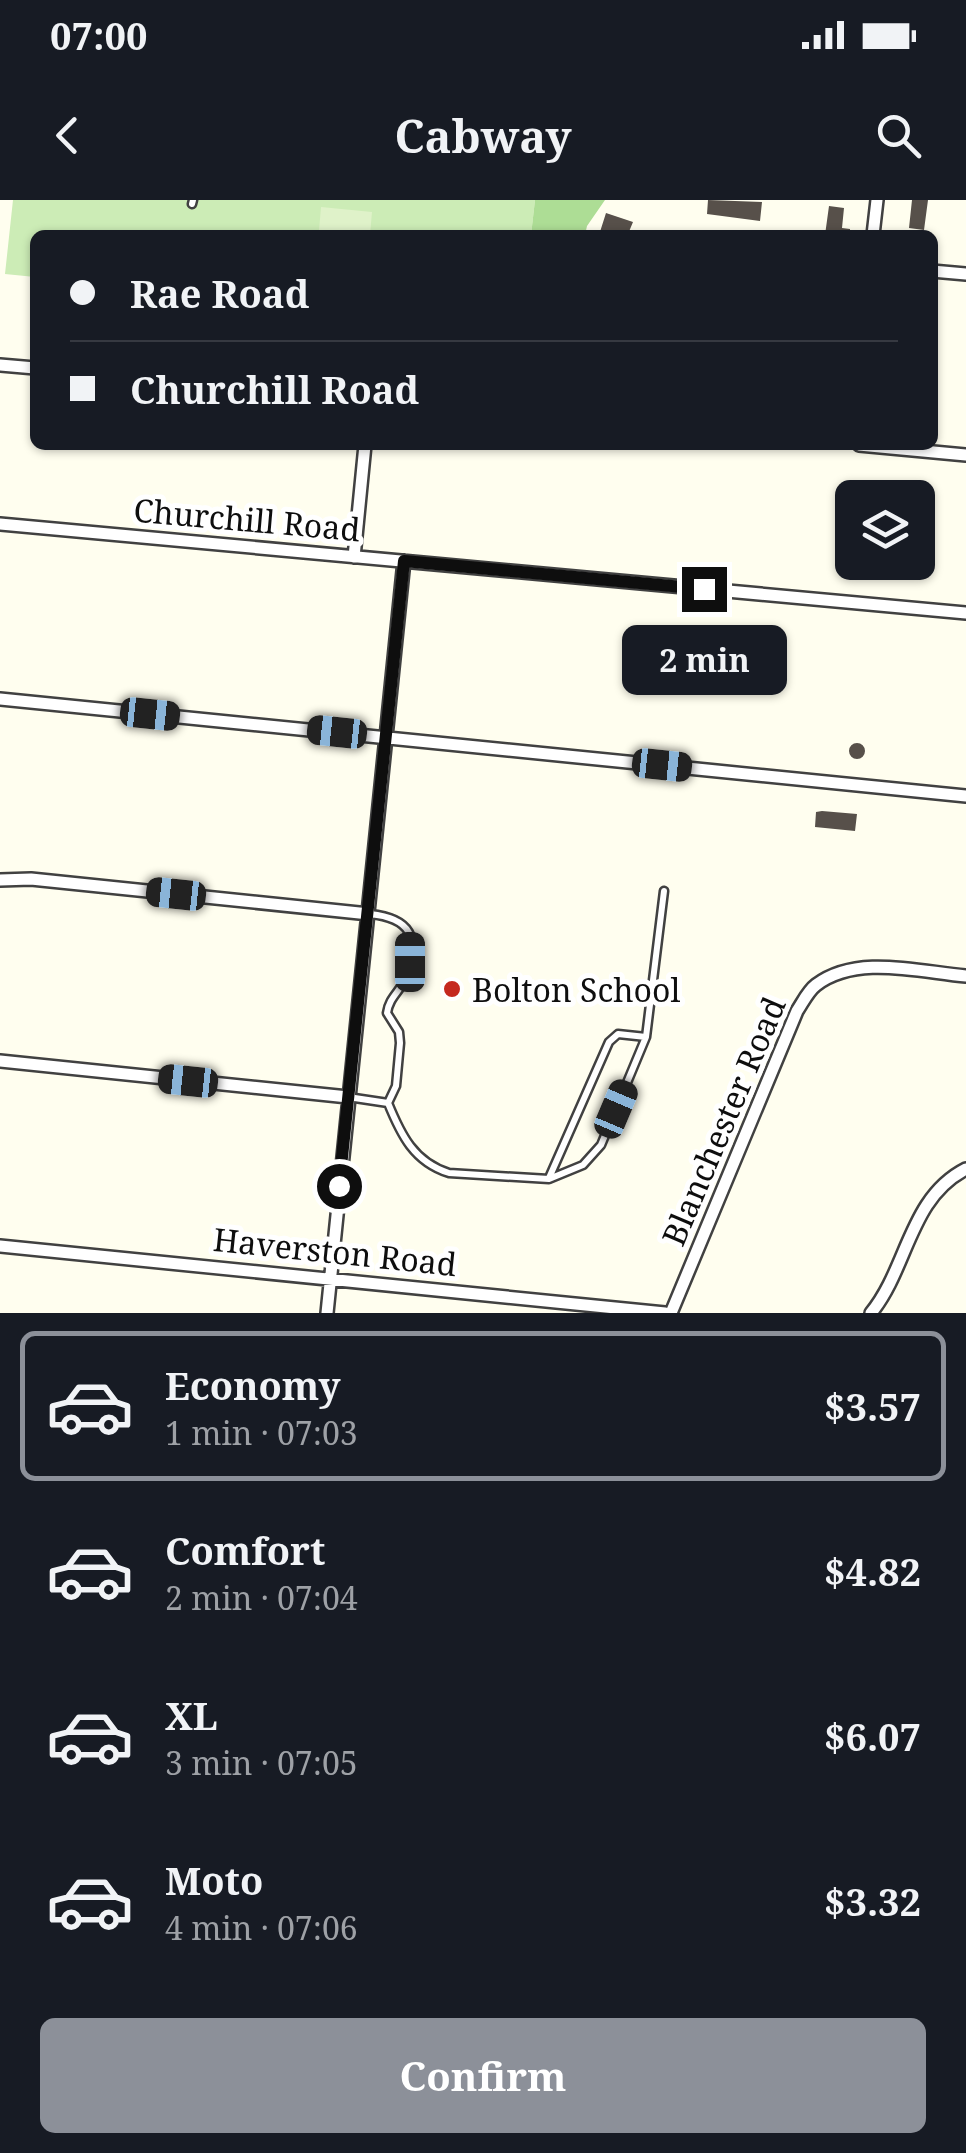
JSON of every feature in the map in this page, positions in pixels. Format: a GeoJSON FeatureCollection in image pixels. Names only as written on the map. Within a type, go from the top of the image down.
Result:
{"type":"FeatureCollection","features":[{"type":"Feature","properties":{"kind":"street"},"geometry":{"type":"LineString","coordinates":[[873,230],[876,200]]}},
{"type":"Feature","properties":{"kind":"street"},"geometry":{"type":"LineString","coordinates":[[938,272],[966,274]]}},
{"type":"Feature","properties":{"kind":"street"},"geometry":{"type":"LineString","coordinates":[[0,365],[30,368]]}},
{"type":"Feature","properties":{"kind":"street"},"geometry":{"type":"LineString","coordinates":[[354,556],[365,450]]}},
{"type":"Feature","properties":{"kind":"street"},"geometry":{"type":"LineString","coordinates":[[912,450],[966,455]]}},
{"type":"Feature","properties":{"kind":"street","name":"Churchill Road"},"geometry":{"type":"LineString","coordinates":[[0,524],[966,614]]}},
{"type":"Feature","properties":{"kind":"street"},"geometry":{"type":"LineString","coordinates":[[327,1313],[404,561]]}},
{"type":"Feature","properties":{"kind":"street"},"geometry":{"type":"LineString","coordinates":[[0,699],[966,796]]}},
{"type":"Feature","properties":{"kind":"street"},"geometry":{"type":"LineString","coordinates":[[0,880],[31,879],[368,914]]}},
{"type":"Feature","properties":{"kind":"street","name":"Blanchester Road"},"geometry":{"type":"LineString","coordinates":[[668,1313],[796,1013],[812,987],[834,974],[865,966],[966,976]]}},
{"type":"Feature","properties":{"kind":"street"},"geometry":{"type":"LineString","coordinates":[[0,1061],[348,1098]]}},
{"type":"Feature","properties":{"kind":"street"},"geometry":{"type":"LineString","coordinates":[[871,1313],[888,1293],[921,1211],[942,1186],[966,1170]]}},
{"type":"Feature","properties":{"kind":"street","name":"Haverston Road"},"geometry":{"type":"LineString","coordinates":[[0,1246],[668,1313]]}},
{"type":"Feature","properties":{"kind":"lane"},"geometry":{"type":"LineString","coordinates":[[368,914],[393,916],[404,923],[410,936],[405,980],[389,1000],[386,1012],[399,1032],[396,1086],[388,1103],[397,1127],[421,1161],[449,1173],[548,1179],[583,1165],[601,1145],[646,1037],[664,892]]}},
{"type":"Feature","properties":{"kind":"lane"},"geometry":{"type":"LineString","coordinates":[[548,1179],[609,1042],[618,1034],[646,1037]]}},
{"type":"Feature","properties":{"kind":"lane"},"geometry":{"type":"LineString","coordinates":[[348,1098],[388,1103]]}},
{"type":"Feature","properties":{"kind":"green space"},"geometry":{"type":"Polygon","coordinates":[[[13,200],[535,200],[532,230],[30,230],[30,276],[5,274],[13,200]]]}},
{"type":"Feature","properties":{"kind":"green space"},"geometry":{"type":"Polygon","coordinates":[[[535,200],[605,200],[586,230],[532,230],[535,200]]]}},
{"type":"Feature","properties":{"kind":"green space"},"geometry":{"type":"Polygon","coordinates":[[[321,207],[372,212],[370,230],[319,230],[321,207]]]}},
{"type":"Feature","properties":{"kind":"building"},"geometry":{"type":"Polygon","coordinates":[[[708,200],[762,202],[760,221],[707,214],[708,200]]]}},
{"type":"Feature","properties":{"kind":"building"},"geometry":{"type":"Polygon","coordinates":[[[912,200],[928,200],[924,230],[909,228],[912,200]]]}},
{"type":"Feature","properties":{"kind":"building"},"geometry":{"type":"Polygon","coordinates":[[[829,206],[844,208],[842,228],[850,230],[826,230],[829,206]]]}},
{"type":"Feature","properties":{"kind":"building"},"geometry":{"type":"Polygon","coordinates":[[[606,213],[633,222],[630,230],[601,230],[606,213]]]}},
{"type":"Feature","properties":{"kind":"building"},"geometry":{"type":"Polygon","coordinates":[[[857,743],[865,751],[857,759],[849,751],[857,743]]]}},
{"type":"Feature","properties":{"kind":"building"},"geometry":{"type":"Polygon","coordinates":[[[816,812],[857,814],[855,831],[815,827],[816,812]]]}},
{"type":"Feature","properties":{"kind":"place","name":"Bolton School"},"geometry":{"type":"Point","coordinates":[452,989]}},
{"type":"Feature","properties":{"kind":"route"},"geometry":{"type":"LineString","coordinates":[[339,1186],[404,561],[704,589]]}}]}
